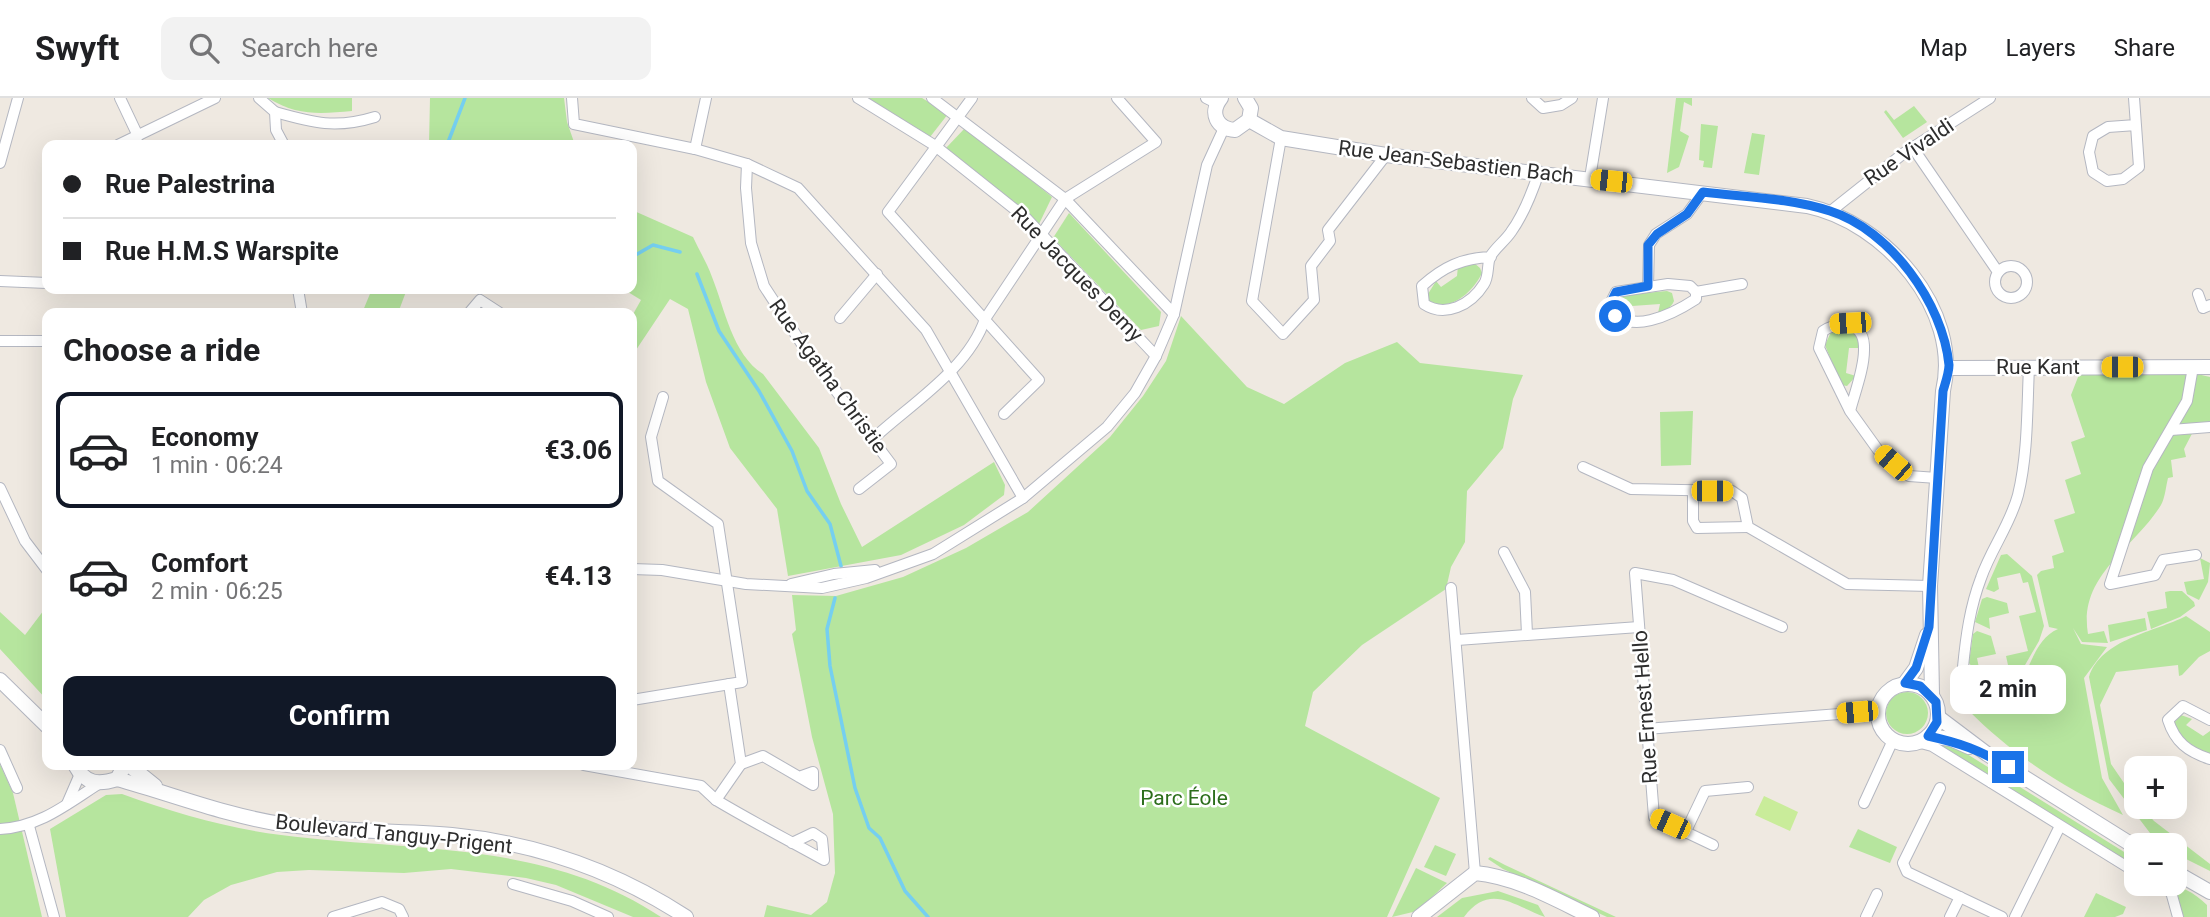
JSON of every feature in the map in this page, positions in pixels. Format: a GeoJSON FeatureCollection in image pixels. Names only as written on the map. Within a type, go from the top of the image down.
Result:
{"type":"FeatureCollection","features":[{"type":"Feature","properties":{"kind":"street"},"geometry":{"type":"LineString","coordinates":[[0,163],[18,98]]}},
{"type":"Feature","properties":{"kind":"street"},"geometry":{"type":"LineString","coordinates":[[120,98],[138,136]]}},
{"type":"Feature","properties":{"kind":"street"},"geometry":{"type":"LineString","coordinates":[[129,140],[200,101],[215,98]]}},
{"type":"Feature","properties":{"kind":"street"},"geometry":{"type":"LineString","coordinates":[[259,98],[275,112],[320,124],[350,125],[376,117]]}},
{"type":"Feature","properties":{"kind":"street"},"geometry":{"type":"LineString","coordinates":[[572,98],[574,124],[695,149],[747,164],[797,188],[926,330],[951,369],[958,387],[1023,498]]}},
{"type":"Feature","properties":{"kind":"street"},"geometry":{"type":"LineString","coordinates":[[695,149],[706,98]]}},
{"type":"Feature","properties":{"kind":"street","name":"Rue Jacques Demy"},"geometry":{"type":"LineString","coordinates":[[858,98],[934,145],[1042,233],[1156,356]]}},
{"type":"Feature","properties":{"kind":"street","name":"Rue Jacques Demy"},"geometry":{"type":"LineString","coordinates":[[932,98],[1065,198],[1174,314]]}},
{"type":"Feature","properties":{"kind":"street"},"geometry":{"type":"LineString","coordinates":[[972,98],[934,145],[888,212],[1039,380],[1004,414]]}},
{"type":"Feature","properties":{"kind":"street"},"geometry":{"type":"LineString","coordinates":[[874,438],[951,369],[980,335],[985,319],[1065,198],[1156,142],[1117,98]]}},
{"type":"Feature","properties":{"kind":"street"},"geometry":{"type":"LineString","coordinates":[[1214,100],[1216,120],[1224,128],[1236,130],[1250,120],[1251,107],[1245,98]]}},
{"type":"Feature","properties":{"kind":"street"},"geometry":{"type":"LineString","coordinates":[[1532,98],[1543,108],[1561,105],[1572,98]]}},
{"type":"Feature","properties":{"kind":"street"},"geometry":{"type":"LineString","coordinates":[[1590,178],[1603,98]]}},
{"type":"Feature","properties":{"kind":"street","name":"Rue Vivaldi"},"geometry":{"type":"LineString","coordinates":[[1831,211],[1851,192],[1990,98]]}},
{"type":"Feature","properties":{"kind":"street"},"geometry":{"type":"LineString","coordinates":[[2134,98],[2136,125],[2138,167],[2123,179],[2107,181],[2093,172],[2089,152],[2093,136],[2108,127],[2136,125]]}},
{"type":"Feature","properties":{"kind":"street"},"geometry":{"type":"LineString","coordinates":[[275,112],[276,130],[281,140]]}},
{"type":"Feature","properties":{"kind":"street","name":"Rue Jean-Sebastien Bach"},"geometry":{"type":"LineString","coordinates":[[1250,120],[1281,138],[1386,155],[1703,192],[1831,211],[1885,244],[1904,263],[1927,299],[1949,368],[1943,391],[1930,586],[1932,695]]}},
{"type":"Feature","properties":{"kind":"street"},"geometry":{"type":"LineString","coordinates":[[637,570],[782,586],[834,574],[884,570],[933,554],[1023,498],[1107,427],[1135,393],[1156,356],[1174,314],[1208,165],[1224,128]]}},
{"type":"Feature","properties":{"kind":"street"},"geometry":{"type":"LineString","coordinates":[[1281,138],[1252,301],[1283,334],[1314,300],[1311,266],[1330,242],[1328,230],[1386,155]]}},
{"type":"Feature","properties":{"kind":"street"},"geometry":{"type":"LineString","coordinates":[[1913,148],[1998,272]]}},
{"type":"Feature","properties":{"kind":"street","name":"Rue Agatha Christie"},"geometry":{"type":"LineString","coordinates":[[747,164],[746,188],[751,243],[764,286],[809,355],[891,464],[859,489]]}},
{"type":"Feature","properties":{"kind":"street"},"geometry":{"type":"LineString","coordinates":[[1491,257],[1452,263],[1437,272],[1422,286],[1424,304],[1432,309],[1445,311],[1463,305],[1485,283],[1491,257],[1512,232],[1530,200],[1539,173]]}},
{"type":"Feature","properties":{"kind":"street"},"geometry":{"type":"LineString","coordinates":[[1648,286],[1648,245],[1657,234],[1687,214],[1703,192]]}},
{"type":"Feature","properties":{"kind":"street"},"geometry":{"type":"LineString","coordinates":[[840,318],[877,274]]}},
{"type":"Feature","properties":{"kind":"street"},"geometry":{"type":"LineString","coordinates":[[0,281],[42,283]]}},
{"type":"Feature","properties":{"kind":"street"},"geometry":{"type":"LineString","coordinates":[[1696,292],[1742,284]]}},
{"type":"Feature","properties":{"kind":"street"},"geometry":{"type":"LineString","coordinates":[[1648,286],[1690,286],[1696,292],[1696,299],[1664,317],[1629,321],[1615,316],[1609,306],[1616,292],[1648,286]]}},
{"type":"Feature","properties":{"kind":"street"},"geometry":{"type":"LineString","coordinates":[[2198,295],[2203,308],[2210,305]]}},
{"type":"Feature","properties":{"kind":"street"},"geometry":{"type":"LineString","coordinates":[[473,308],[480,300],[492,308]]}},
{"type":"Feature","properties":{"kind":"street"},"geometry":{"type":"LineString","coordinates":[[1850,411],[1865,349],[1860,330],[1850,323],[1835,324],[1823,331],[1819,348],[1850,411],[1878,450],[1909,477],[1937,478]]}},
{"type":"Feature","properties":{"kind":"street"},"geometry":{"type":"LineString","coordinates":[[0,341],[42,341]]}},
{"type":"Feature","properties":{"kind":"street","name":"Rue Kant"},"geometry":{"type":"LineString","coordinates":[[1949,368],[2210,366]]}},
{"type":"Feature","properties":{"kind":"street"},"geometry":{"type":"LineString","coordinates":[[1963,667],[1967,625],[1981,577],[2009,523],[2018,494],[2025,459],[2029,367]]}},
{"type":"Feature","properties":{"kind":"street"},"geometry":{"type":"LineString","coordinates":[[2193,367],[2187,401],[2148,468],[2110,584],[2155,575],[2162,561],[2196,555]]}},
{"type":"Feature","properties":{"kind":"street"},"geometry":{"type":"LineString","coordinates":[[637,699],[742,681],[718,524],[658,481],[651,437],[663,397]]}},
{"type":"Feature","properties":{"kind":"street"},"geometry":{"type":"LineString","coordinates":[[2171,430],[2210,427]]}},
{"type":"Feature","properties":{"kind":"street"},"geometry":{"type":"LineString","coordinates":[[1583,467],[1622,487],[1732,491],[1742,498],[1748,527]]}},
{"type":"Feature","properties":{"kind":"street"},"geometry":{"type":"LineString","coordinates":[[0,488],[24,541],[42,564]]}},
{"type":"Feature","properties":{"kind":"street"},"geometry":{"type":"LineString","coordinates":[[1693,491],[1693,521],[1696,528],[1748,527],[1847,584],[1930,586]]}},
{"type":"Feature","properties":{"kind":"street"},"geometry":{"type":"LineString","coordinates":[[1504,552],[1525,592],[1527,635]]}},
{"type":"Feature","properties":{"kind":"street","name":"Rue Ernest Hello"},"geometry":{"type":"LineString","coordinates":[[1713,845],[1654,817],[1635,573],[1673,580],[1782,627]]}},
{"type":"Feature","properties":{"kind":"street"},"geometry":{"type":"LineString","coordinates":[[1451,588],[1475,873]]}},
{"type":"Feature","properties":{"kind":"street"},"geometry":{"type":"LineString","coordinates":[[1457,640],[1639,627]]}},
{"type":"Feature","properties":{"kind":"street","name":"Rue Jean-Sebastien Bach"},"geometry":{"type":"LineString","coordinates":[[1905,683],[1916,668],[1929,627]]}},
{"type":"Feature","properties":{"kind":"street"},"geometry":{"type":"LineString","coordinates":[[0,680],[42,721]]}},
{"type":"Feature","properties":{"kind":"street"},"geometry":{"type":"LineString","coordinates":[[1987,754],[1951,739],[1893,740],[1883,731],[1878,711],[1884,695],[1905,683],[1920,686],[1932,695],[1938,717],[1987,754],[2124,840]]}},
{"type":"Feature","properties":{"kind":"street"},"geometry":{"type":"LineString","coordinates":[[729,684],[741,764]]}},
{"type":"Feature","properties":{"kind":"street"},"geometry":{"type":"LineString","coordinates":[[2210,720],[2183,706],[2168,720],[2174,737],[2194,754],[2210,759]]}},
{"type":"Feature","properties":{"kind":"street"},"geometry":{"type":"LineString","coordinates":[[1646,729],[1878,711]]}},
{"type":"Feature","properties":{"kind":"street"},"geometry":{"type":"LineString","coordinates":[[1923,739],[1938,717]]}},
{"type":"Feature","properties":{"kind":"street"},"geometry":{"type":"LineString","coordinates":[[1923,739],[2124,865]]}},
{"type":"Feature","properties":{"kind":"street"},"geometry":{"type":"LineString","coordinates":[[1864,803],[1893,740]]}},
{"type":"Feature","properties":{"kind":"street"},"geometry":{"type":"LineString","coordinates":[[0,750],[17,789]]}},
{"type":"Feature","properties":{"kind":"street"},"geometry":{"type":"LineString","coordinates":[[716,800],[741,764],[763,757],[799,777]]}},
{"type":"Feature","properties":{"kind":"street"},"geometry":{"type":"LineString","coordinates":[[67,804],[78,770]]}},
{"type":"Feature","properties":{"kind":"street"},"geometry":{"type":"LineString","coordinates":[[80,770],[100,783]]}},
{"type":"Feature","properties":{"kind":"street"},"geometry":{"type":"LineString","coordinates":[[0,829],[29,826],[100,783],[117,779],[123,770]]}},
{"type":"Feature","properties":{"kind":"street","name":"Boulevard Tanguy-Prigent"},"geometry":{"type":"LineString","coordinates":[[134,770],[174,797]]}},
{"type":"Feature","properties":{"kind":"street"},"geometry":{"type":"LineString","coordinates":[[612,770],[701,786],[716,800],[792,843]]}},
{"type":"Feature","properties":{"kind":"street","name":"Boulevard Tanguy-Prigent"},"geometry":{"type":"LineString","coordinates":[[117,779],[236,816],[285,824],[452,835],[535,849],[603,872],[658,899],[686,917]]}},
{"type":"Feature","properties":{"kind":"street"},"geometry":{"type":"LineString","coordinates":[[1686,831],[1705,791],[1748,787]]}},
{"type":"Feature","properties":{"kind":"street"},"geometry":{"type":"LineString","coordinates":[[1940,788],[1903,863],[1907,872],[2002,917]]}},
{"type":"Feature","properties":{"kind":"street"},"geometry":{"type":"LineString","coordinates":[[29,826],[54,917]]}},
{"type":"Feature","properties":{"kind":"street"},"geometry":{"type":"LineString","coordinates":[[2015,917],[2037,879],[2060,826]]}},
{"type":"Feature","properties":{"kind":"street"},"geometry":{"type":"LineString","coordinates":[[1419,917],[1475,873],[1505,877],[1592,917]]}},
{"type":"Feature","properties":{"kind":"street"},"geometry":{"type":"LineString","coordinates":[[2187,879],[2210,891]]}},
{"type":"Feature","properties":{"kind":"street"},"geometry":{"type":"LineString","coordinates":[[513,884],[572,901],[608,917]]}},
{"type":"Feature","properties":{"kind":"street"},"geometry":{"type":"LineString","coordinates":[[1866,917],[1877,894]]}},
{"type":"Feature","properties":{"kind":"street"},"geometry":{"type":"LineString","coordinates":[[2172,896],[2178,917]]}},
{"type":"Feature","properties":{"kind":"street"},"geometry":{"type":"LineString","coordinates":[[1950,917],[1961,897]]}},
{"type":"Feature","properties":{"kind":"street"},"geometry":{"type":"LineString","coordinates":[[333,917],[382,902],[399,909],[403,917]]}},
{"type":"Feature","properties":{"kind":"green space"},"geometry":{"type":"Polygon","coordinates":[[[268,98],[352,98],[352,111],[299,111],[268,98]]]}},
{"type":"Feature","properties":{"kind":"green space"},"geometry":{"type":"Polygon","coordinates":[[[430,98],[564,98],[567,122],[573,140],[429,140],[430,98]]]}},
{"type":"Feature","properties":{"kind":"green space"},"geometry":{"type":"Polygon","coordinates":[[[868,98],[922,98],[948,114],[930,137],[868,98]]]}},
{"type":"Feature","properties":{"kind":"green space"},"geometry":{"type":"Polygon","coordinates":[[[1676,98],[1692,98],[1692,106],[1684,102],[1680,131],[1689,136],[1679,167],[1667,173],[1676,98]]]}},
{"type":"Feature","properties":{"kind":"green space"},"geometry":{"type":"Polygon","coordinates":[[[1914,106],[1927,122],[1903,138],[1884,112],[1886,110],[1894,120],[1914,106]]]}},
{"type":"Feature","properties":{"kind":"green space"},"geometry":{"type":"Polygon","coordinates":[[[1701,124],[1718,126],[1712,168],[1703,167],[1704,161],[1699,160],[1701,124]]]}},
{"type":"Feature","properties":{"kind":"green space"},"geometry":{"type":"Polygon","coordinates":[[[966,127],[1052,197],[1039,224],[946,148],[966,127]]]}},
{"type":"Feature","properties":{"kind":"green space"},"geometry":{"type":"Polygon","coordinates":[[[1752,133],[1765,135],[1759,175],[1744,173],[1752,133]]]}},
{"type":"Feature","properties":{"kind":"green space"},"geometry":{"type":"Polygon","coordinates":[[[637,212],[693,237],[710,272],[737,343],[819,448],[841,504],[862,547],[994,462],[1005,485],[1004,495],[964,525],[901,555],[788,576],[777,509],[730,448],[706,382],[688,309],[670,299],[637,348],[636,308],[641,300],[631,294],[637,294],[637,212]]]}},
{"type":"Feature","properties":{"kind":"green space"},"geometry":{"type":"Polygon","coordinates":[[[1069,213],[1161,312],[1159,326],[1141,330],[1053,238],[1069,213]]]}},
{"type":"Feature","properties":{"kind":"green space"},"geometry":{"type":"Polygon","coordinates":[[[1474,263],[1482,273],[1473,287],[1460,299],[1445,304],[1429,301],[1428,294],[1436,281],[1441,287],[1457,276],[1458,266],[1474,263]]]}},
{"type":"Feature","properties":{"kind":"green space"},"geometry":{"type":"Polygon","coordinates":[[[1667,291],[1672,293],[1674,301],[1658,313],[1660,304],[1632,306],[1629,315],[1618,307],[1620,297],[1624,295],[1667,291]]]}},
{"type":"Feature","properties":{"kind":"green space"},"geometry":{"type":"Polygon","coordinates":[[[370,294],[405,294],[400,308],[364,308],[370,294]]]}},
{"type":"Feature","properties":{"kind":"green space","name":"Parc Éole"},"geometry":{"type":"Polygon","coordinates":[[[1181,316],[1247,387],[1284,404],[1345,363],[1397,342],[1420,363],[1523,375],[1513,399],[1503,448],[1467,491],[1465,542],[1451,567],[1446,589],[1362,645],[1313,692],[1305,726],[1440,798],[1387,917],[764,917],[767,905],[811,915],[827,902],[835,873],[833,814],[812,737],[792,634],[796,630],[792,595],[836,596],[903,577],[966,548],[1028,512],[1110,437],[1143,396],[1166,361],[1181,316]]]}},
{"type":"Feature","properties":{"kind":"green space"},"geometry":{"type":"Polygon","coordinates":[[[1846,327],[1858,334],[1860,348],[1849,348],[1846,373],[1856,376],[1847,386],[1841,385],[1825,345],[1831,332],[1846,327]]]}},
{"type":"Feature","properties":{"kind":"green space"},"geometry":{"type":"Polygon","coordinates":[[[2184,371],[2210,377],[2210,422],[2197,424],[2184,449],[2186,457],[2171,460],[2173,477],[2168,478],[2161,505],[2111,564],[2091,595],[2087,613],[2088,634],[2104,631],[2108,643],[2082,642],[2073,628],[2081,644],[2107,647],[2084,678],[2102,778],[2123,815],[2080,794],[2041,770],[2003,742],[1968,710],[1991,710],[2006,703],[2015,693],[2039,646],[2047,636],[2058,629],[2049,627],[2037,575],[2041,571],[2054,568],[2052,556],[2064,552],[2054,520],[2075,513],[2065,480],[2081,474],[2071,442],[2085,437],[2071,395],[2080,372],[2184,371]]]}},
{"type":"Feature","properties":{"kind":"green space"},"geometry":{"type":"Polygon","coordinates":[[[1693,411],[1691,465],[1661,466],[1660,412],[1693,411]]]}},
{"type":"Feature","properties":{"kind":"green space"},"geometry":{"type":"Polygon","coordinates":[[[2007,554],[2032,576],[2044,626],[2039,641],[2010,691],[1988,699],[1980,696],[1981,682],[1988,693],[2006,685],[2004,676],[2010,674],[2006,656],[2028,651],[2019,616],[2036,612],[2028,582],[2023,583],[2020,573],[1997,578],[1999,589],[1994,592],[1986,589],[2001,555],[2007,554]]]}},
{"type":"Feature","properties":{"kind":"green space"},"geometry":{"type":"Polygon","coordinates":[[[2200,558],[2210,563],[2208,582],[2199,600],[2187,594],[2184,582],[2204,579],[2200,558]]]}},
{"type":"Feature","properties":{"kind":"green space"},"geometry":{"type":"Polygon","coordinates":[[[2182,591],[2195,606],[2180,617],[2151,629],[2147,612],[2167,608],[2165,592],[2182,591]]]}},
{"type":"Feature","properties":{"kind":"green space"},"geometry":{"type":"Polygon","coordinates":[[[1987,597],[2007,603],[2009,613],[1989,618],[1990,629],[1975,622],[1982,599],[1987,597]]]}},
{"type":"Feature","properties":{"kind":"green space"},"geometry":{"type":"Polygon","coordinates":[[[0,612],[25,635],[42,613],[42,695],[0,649],[0,612]]]}},
{"type":"Feature","properties":{"kind":"green space"},"geometry":{"type":"Polygon","coordinates":[[[2186,616],[2210,632],[2210,651],[2199,657],[2179,676],[2178,665],[2116,672],[2100,705],[2111,764],[2124,783],[2124,799],[2109,779],[2089,677],[2095,664],[2117,645],[2186,616]]]}},
{"type":"Feature","properties":{"kind":"green space"},"geometry":{"type":"Polygon","coordinates":[[[2145,618],[2147,630],[2110,642],[2108,625],[2145,618]]]}},
{"type":"Feature","properties":{"kind":"green space"},"geometry":{"type":"Polygon","coordinates":[[[1977,631],[1991,636],[1996,654],[1977,658],[1979,668],[1973,668],[1969,663],[1973,634],[1977,631]]]}},
{"type":"Feature","properties":{"kind":"green space"},"geometry":{"type":"Polygon","coordinates":[[[1907,692],[1922,698],[1928,713],[1922,728],[1907,734],[1892,728],[1886,713],[1892,698],[1907,692]]]}},
{"type":"Feature","properties":{"kind":"green space"},"geometry":{"type":"Polygon","coordinates":[[[2181,715],[2192,719],[2186,725],[2203,736],[2210,731],[2210,753],[2197,751],[2179,736],[2172,725],[2181,715]]]}},
{"type":"Feature","properties":{"kind":"green space"},"geometry":{"type":"Polygon","coordinates":[[[1939,744],[1951,746],[1967,754],[2124,852],[2124,859],[1939,744]]]}},
{"type":"Feature","properties":{"kind":"green space"},"geometry":{"type":"Polygon","coordinates":[[[0,764],[13,793],[42,917],[0,917],[0,764]]]}},
{"type":"Feature","properties":{"kind":"green space"},"geometry":{"type":"Polygon","coordinates":[[[122,794],[201,819],[261,832],[477,853],[525,862],[572,874],[617,892],[661,917],[633,917],[556,885],[526,878],[451,869],[404,873],[309,870],[277,872],[231,885],[204,900],[188,917],[66,917],[50,829],[106,795],[122,794]]]}},
{"type":"Feature","properties":{"kind":"green space"},"geometry":{"type":"Polygon","coordinates":[[[1764,796],[1798,812],[1790,831],[1755,815],[1764,796]]]}},
{"type":"Feature","properties":{"kind":"green space"},"geometry":{"type":"Polygon","coordinates":[[[2139,819],[2152,819],[2170,833],[2150,833],[2139,819]]]}},
{"type":"Feature","properties":{"kind":"green space"},"geometry":{"type":"Polygon","coordinates":[[[1858,829],[1897,847],[1890,863],[1849,847],[1858,829]]]}},
{"type":"Feature","properties":{"kind":"green space"},"geometry":{"type":"Polygon","coordinates":[[[1435,845],[1456,854],[1446,876],[1424,867],[1435,845]]]}},
{"type":"Feature","properties":{"kind":"green space"},"geometry":{"type":"Polygon","coordinates":[[[2187,846],[2210,864],[2210,871],[2187,860],[2187,846]]]}},
{"type":"Feature","properties":{"kind":"green space"},"geometry":{"type":"Polygon","coordinates":[[[1490,857],[1616,917],[1607,917],[1503,869],[1488,859],[1490,857]]]}},
{"type":"Feature","properties":{"kind":"green space"},"geometry":{"type":"Polygon","coordinates":[[[1416,868],[1447,883],[1417,911],[1392,917],[1416,868]]]}},
{"type":"Feature","properties":{"kind":"green space"},"geometry":{"type":"Polygon","coordinates":[[[1498,891],[1538,905],[1545,917],[1513,903],[1493,899],[1474,906],[1464,917],[1437,917],[1462,898],[1498,891]]]}},
{"type":"Feature","properties":{"kind":"green space"},"geometry":{"type":"Polygon","coordinates":[[[2187,891],[2207,905],[2207,917],[2184,917],[2175,896],[2187,896],[2187,891]]]}},
{"type":"Feature","properties":{"kind":"green space"},"geometry":{"type":"Polygon","coordinates":[[[2096,893],[2126,907],[2123,914],[2115,917],[2084,917],[2096,893]]]}},
{"type":"Feature","properties":{"kind":"waterway"},"geometry":{"type":"LineString","coordinates":[[449,140],[465,98]]}},
{"type":"Feature","properties":{"kind":"waterway"},"geometry":{"type":"LineString","coordinates":[[637,254],[653,245],[680,252]]}},
{"type":"Feature","properties":{"kind":"waterway"},"geometry":{"type":"LineString","coordinates":[[697,274],[719,331],[759,391],[792,451],[807,491],[830,524],[841,566]]}},
{"type":"Feature","properties":{"kind":"waterway"},"geometry":{"type":"LineString","coordinates":[[835,598],[827,629],[830,666],[855,788],[869,828],[880,838],[905,891],[928,917]]}},
{"type":"Feature","properties":{"kind":"route"},"geometry":{"type":"LineString","coordinates":[[1615,316],[1609,306],[1616,292],[1648,286],[1648,245],[1657,234],[1687,214],[1703,192],[1831,211],[1885,244],[1904,263],[1927,299],[1949,368],[1943,391],[1929,627],[1916,668],[1905,683],[1927,690],[1936,702],[1937,722],[1928,736],[1951,739],[1987,754],[2008,767]]}}]}
